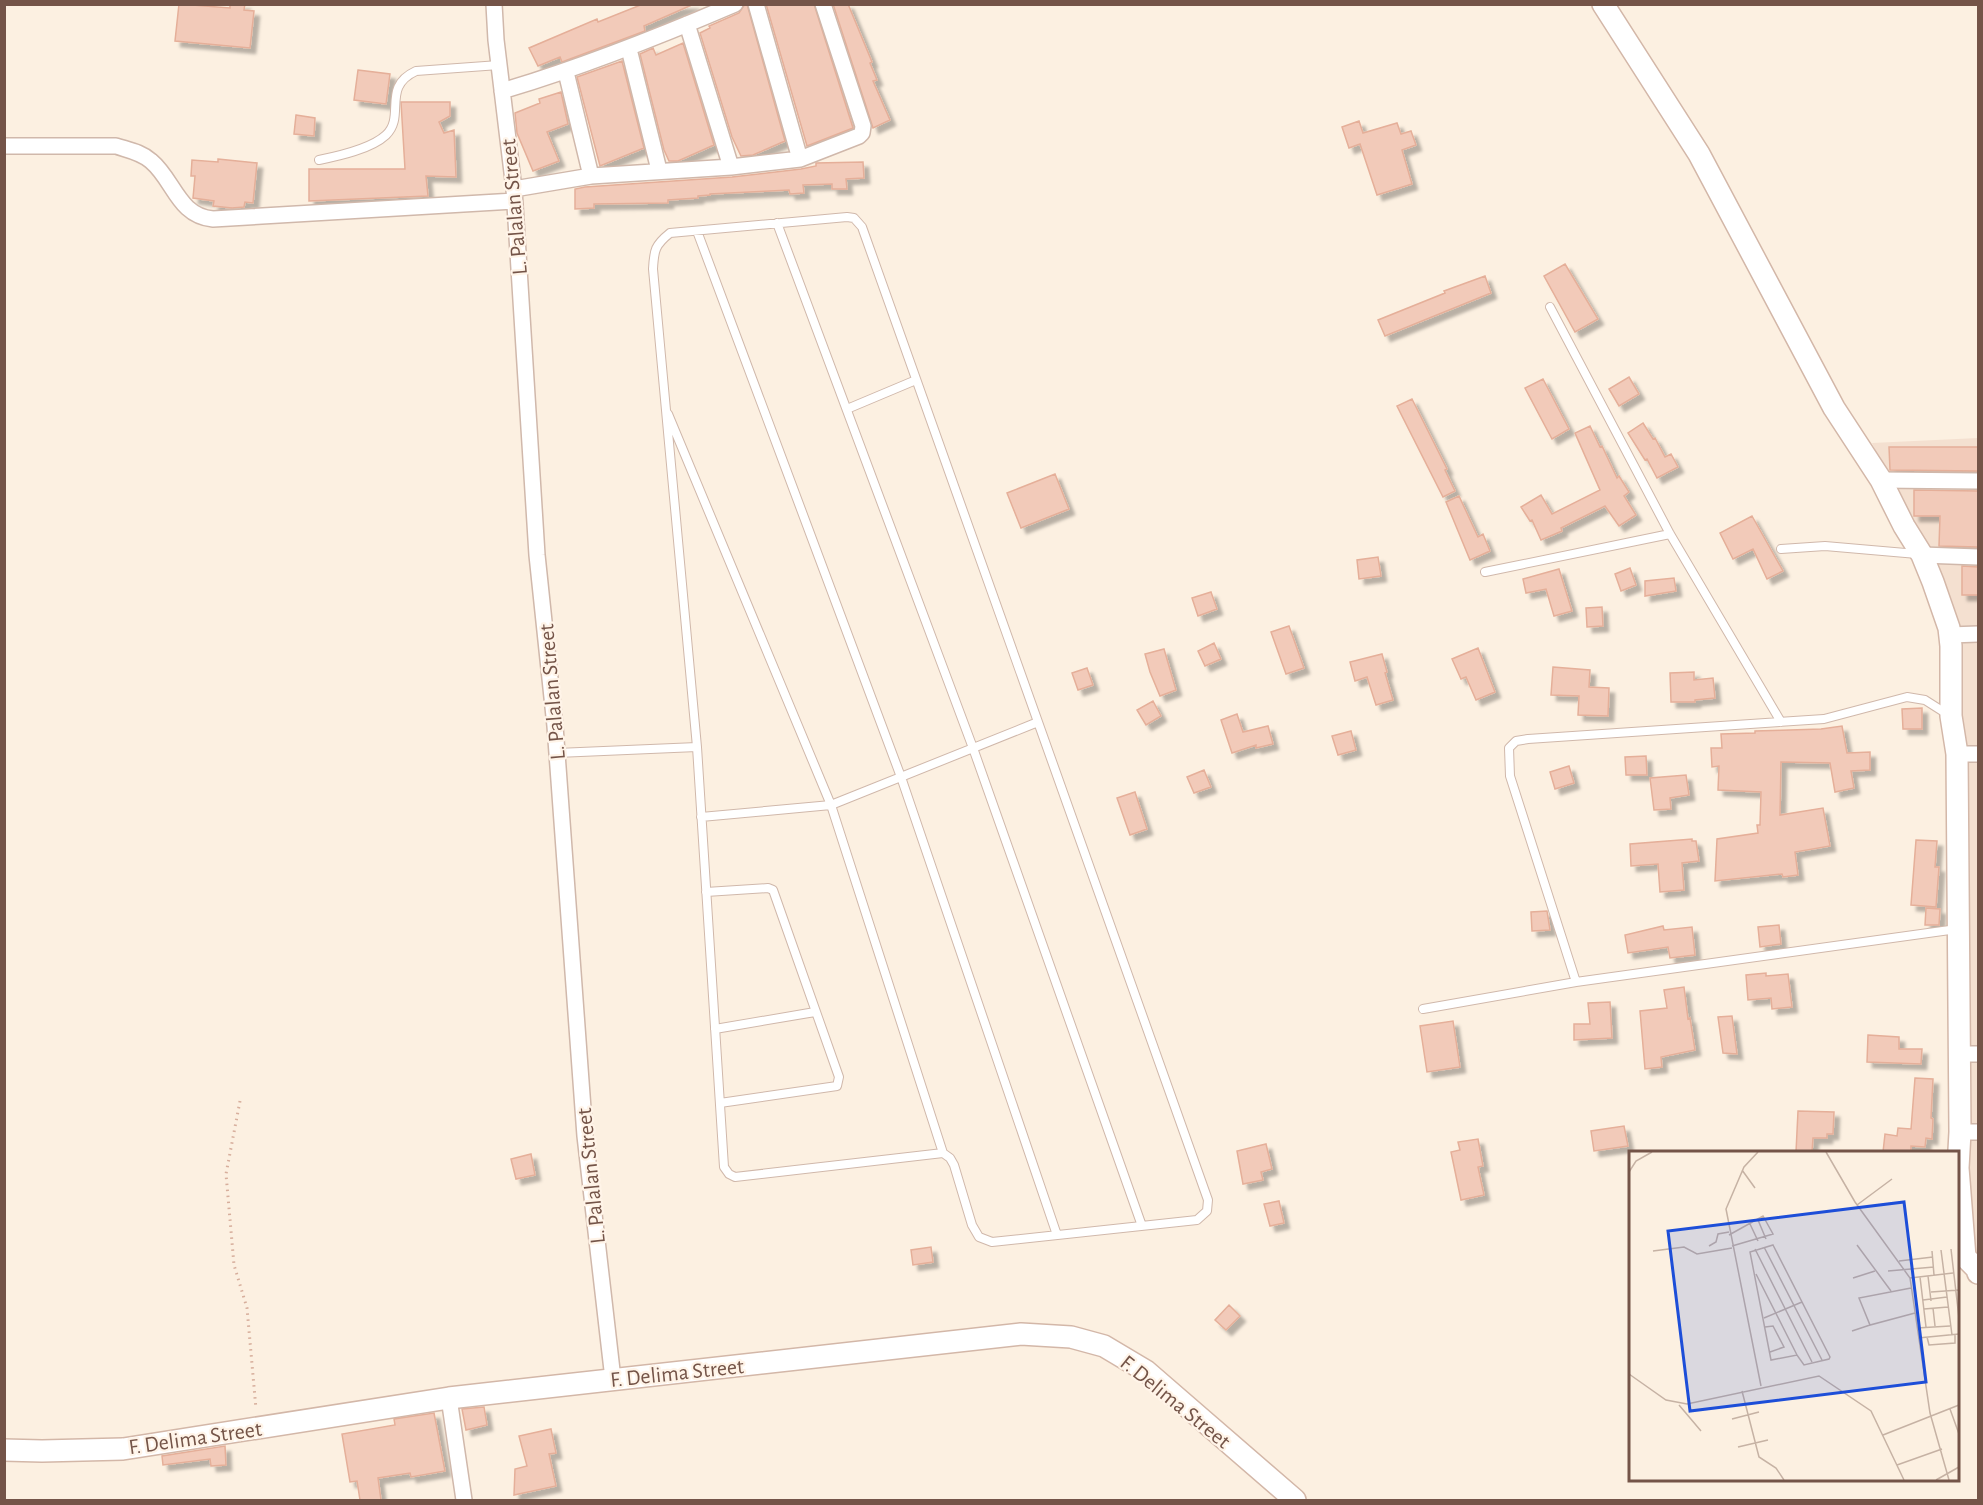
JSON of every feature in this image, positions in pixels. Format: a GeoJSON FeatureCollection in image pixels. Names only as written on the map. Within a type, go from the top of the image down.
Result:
{"type":"FeatureCollection","features":[{"type":"Feature","properties":{"kind":"street","name":"L. Palalan Street"},"geometry":{"type":"LineString","coordinates":[[494,4],[514,195],[537,555],[557,753],[585,1137],[613,1379]]}},
{"type":"Feature","properties":{"kind":"street"},"geometry":{"type":"LineString","coordinates":[[502,92],[629,49],[735,4]]}},
{"type":"Feature","properties":{"kind":"street"},"geometry":{"type":"LineString","coordinates":[[756,4],[800,159]]}},
{"type":"Feature","properties":{"kind":"street"},"geometry":{"type":"LineString","coordinates":[[4,146],[116,146],[134,151],[151,161],[195,215],[213,219],[514,195],[591,176],[731,167],[800,159],[853,139],[862,133],[863,126],[823,4]]}},
{"type":"Feature","properties":{"kind":"street"},"geometry":{"type":"LineString","coordinates":[[1604,4],[1699,154],[1834,408],[1881,480],[1904,526],[1922,555],[1934,582],[1950,635],[1951,716],[1957,754],[1958,929],[1968,1054],[1969,1132],[1959,1165]]}},
{"type":"Feature","properties":{"kind":"street"},"geometry":{"type":"LineString","coordinates":[[687,24],[731,167]]}},
{"type":"Feature","properties":{"kind":"street"},"geometry":{"type":"LineString","coordinates":[[629,49],[659,170]]}},
{"type":"Feature","properties":{"kind":"street"},"geometry":{"type":"LineString","coordinates":[[566,72],[591,176]]}},
{"type":"Feature","properties":{"kind":"street"},"geometry":{"type":"LineString","coordinates":[[1881,480],[1978,481]]}},
{"type":"Feature","properties":{"kind":"street"},"geometry":{"type":"LineString","coordinates":[[1922,555],[1978,556]]}},
{"type":"Feature","properties":{"kind":"street"},"geometry":{"type":"LineString","coordinates":[[1950,635],[1978,634]]}},
{"type":"Feature","properties":{"kind":"street"},"geometry":{"type":"LineString","coordinates":[[1957,754],[1978,754]]}},
{"type":"Feature","properties":{"kind":"street"},"geometry":{"type":"LineString","coordinates":[[1959,1181],[1965,1257],[1978,1273]]}},
{"type":"Feature","properties":{"kind":"street","name":"F. Delima Street"},"geometry":{"type":"LineString","coordinates":[[4,1450],[42,1452],[123,1449],[449,1398],[1021,1334],[1071,1337],[1104,1346],[1146,1371],[1295,1500]]}},
{"type":"Feature","properties":{"kind":"street"},"geometry":{"type":"LineString","coordinates":[[449,1398],[464,1500]]}},
{"type":"Feature","properties":{"kind":"lane"},"geometry":{"type":"LineString","coordinates":[[319,160],[351,153],[385,136],[393,121],[399,83],[405,76],[416,71],[499,65]]}},
{"type":"Feature","properties":{"kind":"lane"},"geometry":{"type":"LineString","coordinates":[[665,407],[831,805],[943,1153],[954,1165],[972,1225],[979,1237],[992,1242],[1197,1220],[1208,1211],[1208,1200],[862,227],[854,218],[847,217],[670,233],[658,242],[653,269],[665,407],[697,747],[724,1167],[729,1174],[735,1177],[943,1153]]}},
{"type":"Feature","properties":{"kind":"lane"},"geometry":{"type":"LineString","coordinates":[[777,223],[973,748],[1142,1226]]}},
{"type":"Feature","properties":{"kind":"lane"},"geometry":{"type":"LineString","coordinates":[[697,231],[901,777],[1057,1235]]}},
{"type":"Feature","properties":{"kind":"lane"},"geometry":{"type":"LineString","coordinates":[[1550,307],[1670,534],[1781,722]]}},
{"type":"Feature","properties":{"kind":"lane"},"geometry":{"type":"LineString","coordinates":[[847,409],[916,380]]}},
{"type":"Feature","properties":{"kind":"lane"},"geometry":{"type":"LineString","coordinates":[[1485,572],[1670,534]]}},
{"type":"Feature","properties":{"kind":"lane"},"geometry":{"type":"LineString","coordinates":[[1781,549],[1825,546],[1922,555]]}},
{"type":"Feature","properties":{"kind":"lane"},"geometry":{"type":"LineString","coordinates":[[1576,982],[1510,776],[1509,748],[1516,741],[1824,719],[1907,697],[1925,700],[1951,716]]}},
{"type":"Feature","properties":{"kind":"lane"},"geometry":{"type":"LineString","coordinates":[[701,817],[831,805],[1038,722]]}},
{"type":"Feature","properties":{"kind":"lane"},"geometry":{"type":"LineString","coordinates":[[557,753],[697,747]]}},
{"type":"Feature","properties":{"kind":"lane"},"geometry":{"type":"LineString","coordinates":[[706,892],[768,888],[772,890],[839,1077],[837,1086],[720,1103]]}},
{"type":"Feature","properties":{"kind":"lane"},"geometry":{"type":"LineString","coordinates":[[1423,1009],[1576,982],[1958,929]]}},
{"type":"Feature","properties":{"kind":"lane"},"geometry":{"type":"LineString","coordinates":[[715,1029],[814,1012]]}},
{"type":"Feature","properties":{"kind":"path"},"geometry":{"type":"LineString","coordinates":[[240,1101],[226,1174],[234,1265],[247,1308],[258,1428]]}},
{"type":"Feature","properties":{"kind":"shaded area"},"geometry":{"type":"Polygon","coordinates":[[[1978,438],[1978,1258],[1965,1257],[1959,719],[1928,561],[1872,443],[1978,438]]]}},
{"type":"Feature","properties":{"kind":"building"},"geometry":{"type":"Polygon","coordinates":[[[179,4],[230,8],[230,4],[245,4],[244,10],[254,11],[250,48],[175,41],[179,4]]]}},
{"type":"Feature","properties":{"kind":"building"},"geometry":{"type":"Polygon","coordinates":[[[643,4],[694,4],[644,26],[645,31],[562,62],[560,57],[538,66],[529,48],[597,19],[598,22],[643,4]]]}},
{"type":"Feature","properties":{"kind":"building"},"geometry":{"type":"Polygon","coordinates":[[[747,4],[785,141],[753,155],[741,156],[732,137],[700,33],[710,28],[709,26],[739,13],[747,4]]]}},
{"type":"Feature","properties":{"kind":"building"},"geometry":{"type":"Polygon","coordinates":[[[766,4],[814,4],[853,128],[807,146],[766,4]]]}},
{"type":"Feature","properties":{"kind":"building"},"geometry":{"type":"Polygon","coordinates":[[[833,4],[848,4],[872,62],[870,63],[877,80],[873,81],[890,120],[873,128],[833,4]]]}},
{"type":"Feature","properties":{"kind":"building"},"geometry":{"type":"Polygon","coordinates":[[[683,43],[714,145],[678,161],[669,161],[664,150],[640,54],[653,48],[656,55],[683,43]]]}},
{"type":"Feature","properties":{"kind":"building"},"geometry":{"type":"Polygon","coordinates":[[[622,61],[644,148],[600,166],[577,77],[622,61]]]}},
{"type":"Feature","properties":{"kind":"building"},"geometry":{"type":"Polygon","coordinates":[[[358,70],[390,74],[386,104],[354,100],[358,70]]]}},
{"type":"Feature","properties":{"kind":"building"},"geometry":{"type":"Polygon","coordinates":[[[561,92],[568,124],[547,132],[559,161],[533,171],[517,133],[515,113],[540,103],[539,99],[561,92]]]}},
{"type":"Feature","properties":{"kind":"building"},"geometry":{"type":"Polygon","coordinates":[[[401,102],[450,102],[450,116],[439,122],[444,133],[454,130],[456,177],[426,176],[428,196],[309,201],[309,169],[405,169],[401,102]]]}},
{"type":"Feature","properties":{"kind":"building"},"geometry":{"type":"Polygon","coordinates":[[[296,115],[315,118],[314,136],[294,134],[296,115]]]}},
{"type":"Feature","properties":{"kind":"building"},"geometry":{"type":"Polygon","coordinates":[[[1359,121],[1363,133],[1397,123],[1401,134],[1411,131],[1416,145],[1402,150],[1412,184],[1377,195],[1360,144],[1349,148],[1342,127],[1359,121]]]}},
{"type":"Feature","properties":{"kind":"building"},"geometry":{"type":"Polygon","coordinates":[[[218,159],[257,163],[253,203],[245,202],[244,207],[232,208],[213,206],[214,201],[193,198],[195,176],[191,176],[192,160],[218,162],[218,159]]]}},
{"type":"Feature","properties":{"kind":"building"},"geometry":{"type":"Polygon","coordinates":[[[863,162],[864,178],[846,179],[847,189],[832,189],[832,184],[803,185],[804,193],[790,194],[789,190],[710,194],[698,196],[698,198],[668,200],[668,203],[594,204],[594,208],[575,209],[575,189],[585,187],[732,177],[801,169],[816,166],[816,163],[863,162]]]}},
{"type":"Feature","properties":{"kind":"building"},"geometry":{"type":"Polygon","coordinates":[[[1565,264],[1598,319],[1575,332],[1544,276],[1565,264]]]}},
{"type":"Feature","properties":{"kind":"building"},"geometry":{"type":"Polygon","coordinates":[[[1485,276],[1491,293],[1385,336],[1378,320],[1485,276]]]}},
{"type":"Feature","properties":{"kind":"building"},"geometry":{"type":"Polygon","coordinates":[[[1629,377],[1639,394],[1619,406],[1609,389],[1629,377]]]}},
{"type":"Feature","properties":{"kind":"building"},"geometry":{"type":"Polygon","coordinates":[[[1543,379],[1569,429],[1552,439],[1525,388],[1543,379]]]}},
{"type":"Feature","properties":{"kind":"building"},"geometry":{"type":"Polygon","coordinates":[[[1412,399],[1447,469],[1445,470],[1455,491],[1443,497],[1397,406],[1412,399]]]}},
{"type":"Feature","properties":{"kind":"building"},"geometry":{"type":"Polygon","coordinates":[[[1643,423],[1653,439],[1655,438],[1665,457],[1671,454],[1678,467],[1657,478],[1647,459],[1645,460],[1628,433],[1643,423]]]}},
{"type":"Feature","properties":{"kind":"building"},"geometry":{"type":"Polygon","coordinates":[[[1590,426],[1617,478],[1619,476],[1629,492],[1624,496],[1636,515],[1619,526],[1605,506],[1561,528],[1562,531],[1541,540],[1532,520],[1530,521],[1521,507],[1541,495],[1552,514],[1600,490],[1575,433],[1590,426]]]}},
{"type":"Feature","properties":{"kind":"building"},"geometry":{"type":"Polygon","coordinates":[[[1889,447],[1978,447],[1978,471],[1890,470],[1889,447]]]}},
{"type":"Feature","properties":{"kind":"building"},"geometry":{"type":"Polygon","coordinates":[[[1055,474],[1069,509],[1021,528],[1007,493],[1055,474]]]}},
{"type":"Feature","properties":{"kind":"building"},"geometry":{"type":"Polygon","coordinates":[[[1914,490],[1978,491],[1978,547],[1939,546],[1940,516],[1914,516],[1914,490]]]}},
{"type":"Feature","properties":{"kind":"building"},"geometry":{"type":"Polygon","coordinates":[[[1459,496],[1478,537],[1483,534],[1490,551],[1470,560],[1446,502],[1459,496]]]}},
{"type":"Feature","properties":{"kind":"building"},"geometry":{"type":"Polygon","coordinates":[[[1752,516],[1783,571],[1767,579],[1753,549],[1733,559],[1720,533],[1752,516]]]}},
{"type":"Feature","properties":{"kind":"building"},"geometry":{"type":"Polygon","coordinates":[[[1378,557],[1381,576],[1359,579],[1357,560],[1378,557]]]}},
{"type":"Feature","properties":{"kind":"building"},"geometry":{"type":"Polygon","coordinates":[[[1962,566],[1978,567],[1978,595],[1962,595],[1962,566]]]}},
{"type":"Feature","properties":{"kind":"building"},"geometry":{"type":"Polygon","coordinates":[[[1630,568],[1636,585],[1621,591],[1615,574],[1630,568]]]}},
{"type":"Feature","properties":{"kind":"building"},"geometry":{"type":"Polygon","coordinates":[[[1559,569],[1572,611],[1554,616],[1546,589],[1526,593],[1523,579],[1559,569]]]}},
{"type":"Feature","properties":{"kind":"building"},"geometry":{"type":"Polygon","coordinates":[[[1674,578],[1676,591],[1645,596],[1645,581],[1674,578]]]}},
{"type":"Feature","properties":{"kind":"building"},"geometry":{"type":"Polygon","coordinates":[[[1211,592],[1217,609],[1198,616],[1192,598],[1211,592]]]}},
{"type":"Feature","properties":{"kind":"building"},"geometry":{"type":"Polygon","coordinates":[[[1602,607],[1603,626],[1587,627],[1586,608],[1602,607]]]}},
{"type":"Feature","properties":{"kind":"building"},"geometry":{"type":"Polygon","coordinates":[[[1289,626],[1304,668],[1286,674],[1271,632],[1289,626]]]}},
{"type":"Feature","properties":{"kind":"building"},"geometry":{"type":"Polygon","coordinates":[[[1214,643],[1221,659],[1205,666],[1198,651],[1214,643]]]}},
{"type":"Feature","properties":{"kind":"building"},"geometry":{"type":"Polygon","coordinates":[[[1478,648],[1495,692],[1476,700],[1466,677],[1461,679],[1452,659],[1478,648]]]}},
{"type":"Feature","properties":{"kind":"building"},"geometry":{"type":"Polygon","coordinates":[[[1164,649],[1176,690],[1160,696],[1145,654],[1164,649]]]}},
{"type":"Feature","properties":{"kind":"building"},"geometry":{"type":"Polygon","coordinates":[[[1382,654],[1393,700],[1376,705],[1367,677],[1355,681],[1350,662],[1382,654]]]}},
{"type":"Feature","properties":{"kind":"building"},"geometry":{"type":"Polygon","coordinates":[[[1553,667],[1590,670],[1589,687],[1609,688],[1608,716],[1578,715],[1579,696],[1551,695],[1553,667]]]}},
{"type":"Feature","properties":{"kind":"building"},"geometry":{"type":"Polygon","coordinates":[[[1087,668],[1093,685],[1078,690],[1072,673],[1087,668]]]}},
{"type":"Feature","properties":{"kind":"building"},"geometry":{"type":"Polygon","coordinates":[[[1694,672],[1694,680],[1713,678],[1715,698],[1695,700],[1695,702],[1671,702],[1670,673],[1694,672]]]}},
{"type":"Feature","properties":{"kind":"building"},"geometry":{"type":"Polygon","coordinates":[[[1153,701],[1161,716],[1146,725],[1137,710],[1153,701]]]}},
{"type":"Feature","properties":{"kind":"building"},"geometry":{"type":"Polygon","coordinates":[[[1922,708],[1922,729],[1903,729],[1902,709],[1922,708]]]}},
{"type":"Feature","properties":{"kind":"building"},"geometry":{"type":"Polygon","coordinates":[[[1237,714],[1243,732],[1268,726],[1273,744],[1256,748],[1256,745],[1232,753],[1221,720],[1237,714]]]}},
{"type":"Feature","properties":{"kind":"building"},"geometry":{"type":"Polygon","coordinates":[[[1842,726],[1847,753],[1870,752],[1870,770],[1851,771],[1854,788],[1835,792],[1830,763],[1781,762],[1780,815],[1823,808],[1830,846],[1795,852],[1798,875],[1783,877],[1782,874],[1715,881],[1717,839],[1758,833],[1757,825],[1760,825],[1761,792],[1718,790],[1719,766],[1712,767],[1711,748],[1722,748],[1721,734],[1842,726]]]}},
{"type":"Feature","properties":{"kind":"building"},"geometry":{"type":"Polygon","coordinates":[[[1351,731],[1356,750],[1338,755],[1332,736],[1351,731]]]}},
{"type":"Feature","properties":{"kind":"building"},"geometry":{"type":"Polygon","coordinates":[[[1646,756],[1647,775],[1626,775],[1625,757],[1646,756]]]}},
{"type":"Feature","properties":{"kind":"building"},"geometry":{"type":"Polygon","coordinates":[[[1569,766],[1574,783],[1555,789],[1550,772],[1569,766]]]}},
{"type":"Feature","properties":{"kind":"building"},"geometry":{"type":"Polygon","coordinates":[[[1204,770],[1211,787],[1194,793],[1187,777],[1204,770]]]}},
{"type":"Feature","properties":{"kind":"building"},"geometry":{"type":"Polygon","coordinates":[[[1686,775],[1689,795],[1670,798],[1671,809],[1654,810],[1650,778],[1686,775]]]}},
{"type":"Feature","properties":{"kind":"building"},"geometry":{"type":"Polygon","coordinates":[[[1135,792],[1147,829],[1130,835],[1117,798],[1135,792]]]}},
{"type":"Feature","properties":{"kind":"building"},"geometry":{"type":"Polygon","coordinates":[[[1692,839],[1696,841],[1699,861],[1682,863],[1684,890],[1660,892],[1658,864],[1631,866],[1630,844],[1692,839]]]}},
{"type":"Feature","properties":{"kind":"building"},"geometry":{"type":"Polygon","coordinates":[[[1916,840],[1937,841],[1935,867],[1939,867],[1936,907],[1911,905],[1916,840]]]}},
{"type":"Feature","properties":{"kind":"building"},"geometry":{"type":"Polygon","coordinates":[[[1926,908],[1940,909],[1939,925],[1925,925],[1926,908]]]}},
{"type":"Feature","properties":{"kind":"building"},"geometry":{"type":"Polygon","coordinates":[[[1547,911],[1550,930],[1532,931],[1531,912],[1547,911]]]}},
{"type":"Feature","properties":{"kind":"building"},"geometry":{"type":"Polygon","coordinates":[[[1779,925],[1781,944],[1760,947],[1758,927],[1779,925]]]}},
{"type":"Feature","properties":{"kind":"building"},"geometry":{"type":"Polygon","coordinates":[[[1663,926],[1664,930],[1692,927],[1695,955],[1670,958],[1668,947],[1628,953],[1625,935],[1663,926]]]}},
{"type":"Feature","properties":{"kind":"building"},"geometry":{"type":"Polygon","coordinates":[[[1766,973],[1766,976],[1788,974],[1792,1007],[1772,1009],[1771,998],[1748,1000],[1746,975],[1766,973]]]}},
{"type":"Feature","properties":{"kind":"building"},"geometry":{"type":"Polygon","coordinates":[[[1684,987],[1695,1050],[1661,1057],[1662,1067],[1645,1069],[1640,1011],[1667,1008],[1664,990],[1684,987]]]}},
{"type":"Feature","properties":{"kind":"building"},"geometry":{"type":"Polygon","coordinates":[[[1610,1002],[1612,1038],[1574,1040],[1574,1024],[1590,1024],[1588,1003],[1610,1002]]]}},
{"type":"Feature","properties":{"kind":"building"},"geometry":{"type":"Polygon","coordinates":[[[1732,1016],[1737,1054],[1723,1053],[1718,1017],[1732,1016]]]}},
{"type":"Feature","properties":{"kind":"building"},"geometry":{"type":"Polygon","coordinates":[[[1453,1021],[1460,1067],[1427,1072],[1420,1026],[1453,1021]]]}},
{"type":"Feature","properties":{"kind":"building"},"geometry":{"type":"Polygon","coordinates":[[[1868,1035],[1899,1037],[1899,1049],[1922,1049],[1921,1064],[1867,1062],[1868,1035]]]}},
{"type":"Feature","properties":{"kind":"building"},"geometry":{"type":"Polygon","coordinates":[[[1915,1078],[1933,1079],[1932,1139],[1926,1138],[1925,1147],[1911,1146],[1911,1151],[1883,1151],[1885,1134],[1897,1136],[1898,1128],[1911,1129],[1915,1078]]]}},
{"type":"Feature","properties":{"kind":"building"},"geometry":{"type":"Polygon","coordinates":[[[1798,1111],[1834,1112],[1833,1134],[1827,1134],[1827,1138],[1813,1138],[1812,1151],[1796,1151],[1798,1111]]]}},
{"type":"Feature","properties":{"kind":"building"},"geometry":{"type":"Polygon","coordinates":[[[1624,1126],[1628,1146],[1594,1151],[1591,1131],[1624,1126]]]}},
{"type":"Feature","properties":{"kind":"building"},"geometry":{"type":"Polygon","coordinates":[[[1478,1139],[1483,1166],[1478,1167],[1484,1195],[1461,1200],[1451,1152],[1460,1150],[1458,1142],[1478,1139]]]}},
{"type":"Feature","properties":{"kind":"building"},"geometry":{"type":"Polygon","coordinates":[[[1266,1144],[1272,1169],[1261,1172],[1263,1180],[1243,1184],[1237,1151],[1266,1144]]]}},
{"type":"Feature","properties":{"kind":"building"},"geometry":{"type":"Polygon","coordinates":[[[531,1154],[535,1175],[516,1179],[511,1159],[531,1154]]]}},
{"type":"Feature","properties":{"kind":"building"},"geometry":{"type":"Polygon","coordinates":[[[1279,1201],[1284,1223],[1270,1226],[1264,1204],[1279,1201]]]}},
{"type":"Feature","properties":{"kind":"building"},"geometry":{"type":"Polygon","coordinates":[[[931,1247],[933,1262],[913,1265],[911,1250],[931,1247]]]}},
{"type":"Feature","properties":{"kind":"building"},"geometry":{"type":"Polygon","coordinates":[[[1229,1305],[1240,1316],[1226,1330],[1215,1320],[1229,1305]]]}},
{"type":"Feature","properties":{"kind":"building"},"geometry":{"type":"Polygon","coordinates":[[[484,1407],[487,1425],[466,1430],[462,1409],[484,1407]]]}},
{"type":"Feature","properties":{"kind":"building"},"geometry":{"type":"Polygon","coordinates":[[[434,1413],[445,1471],[411,1477],[410,1473],[378,1478],[381,1500],[360,1500],[357,1481],[350,1482],[342,1434],[395,1425],[394,1419],[434,1413]]]}},
{"type":"Feature","properties":{"kind":"building"},"geometry":{"type":"Polygon","coordinates":[[[551,1429],[556,1453],[549,1454],[556,1486],[514,1495],[515,1469],[527,1466],[519,1436],[551,1429]]]}},
{"type":"Feature","properties":{"kind":"building"},"geometry":{"type":"Polygon","coordinates":[[[225,1446],[226,1465],[211,1466],[210,1459],[163,1465],[162,1456],[225,1446]]]}}]}
